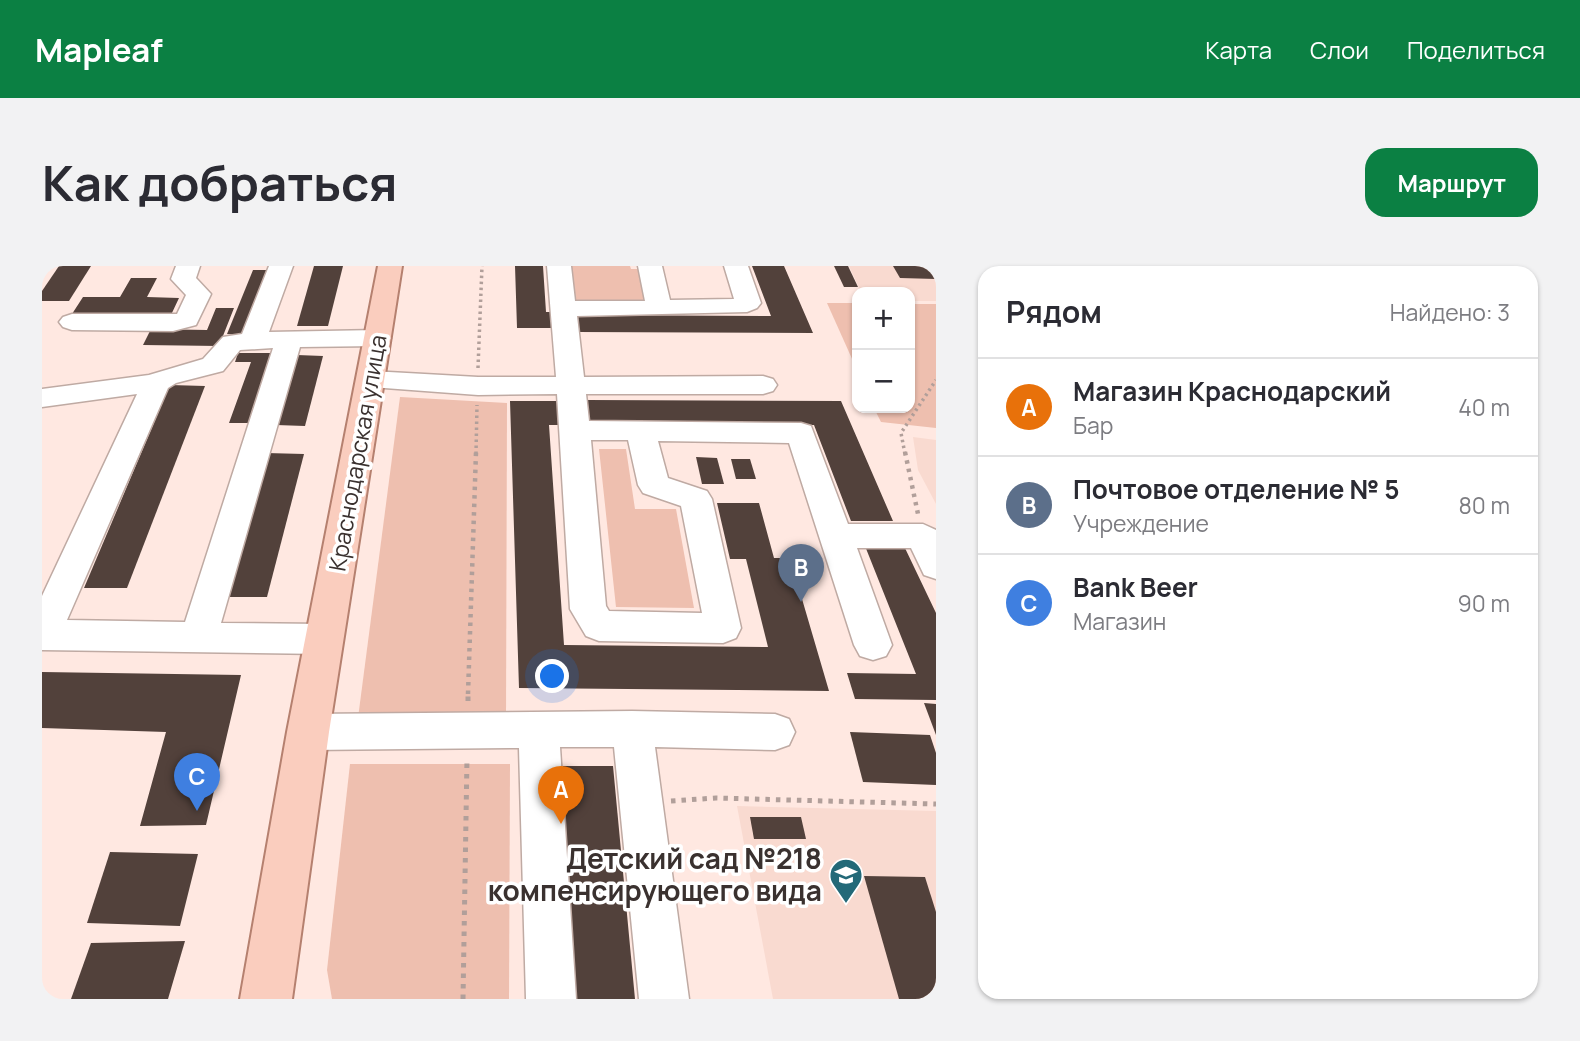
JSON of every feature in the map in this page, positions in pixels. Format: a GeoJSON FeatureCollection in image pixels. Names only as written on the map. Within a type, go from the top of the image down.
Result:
{"type":"FeatureCollection","features":[{"type":"Feature","properties":{"kind":"main road","name":"Краснодарская улица"},"geometry":{"type":"LineString","coordinates":[[267,999],[308,732],[390,266]]}},
{"type":"Feature","properties":{"kind":"street"},"geometry":{"type":"LineString","coordinates":[[72,323],[173,323],[187,320],[199,294],[183,279],[188,266]]}},
{"type":"Feature","properties":{"kind":"street"},"geometry":{"type":"LineString","coordinates":[[253,340],[281,266]]}},
{"type":"Feature","properties":{"kind":"street"},"geometry":{"type":"LineString","coordinates":[[559,266],[575,430],[588,609],[599,626],[723,628],[696,499],[654,485],[641,430]]}},
{"type":"Feature","properties":{"kind":"street"},"geometry":{"type":"LineString","coordinates":[[650,266],[659,308]]}},
{"type":"Feature","properties":{"kind":"street"},"geometry":{"type":"LineString","coordinates":[[563,309],[738,307],[748,303],[736,266]]}},
{"type":"Feature","properties":{"kind":"street"},"geometry":{"type":"LineString","coordinates":[[324,639],[42,635],[156,383],[166,377],[213,365],[232,343],[253,340],[378,338]]}},
{"type":"Feature","properties":{"kind":"street"},"geometry":{"type":"LineString","coordinates":[[199,636],[289,339]]}},
{"type":"Feature","properties":{"kind":"street"},"geometry":{"type":"LineString","coordinates":[[372,379],[478,386],[763,385]]}},
{"type":"Feature","properties":{"kind":"street"},"geometry":{"type":"LineString","coordinates":[[575,430],[801,433],[873,645]]}},
{"type":"Feature","properties":{"kind":"street"},"geometry":{"type":"LineString","coordinates":[[836,536],[930,551]]}},
{"type":"Feature","properties":{"kind":"street"},"geometry":{"type":"LineString","coordinates":[[539,729],[551,999]]}},
{"type":"Feature","properties":{"kind":"street"},"geometry":{"type":"LineString","coordinates":[[308,732],[539,729],[775,732]]}},
{"type":"Feature","properties":{"kind":"street"},"geometry":{"type":"LineString","coordinates":[[632,729],[664,999]]}},
{"type":"Feature","properties":{"kind":"lane"},"geometry":{"type":"LineString","coordinates":[[42,398],[156,383]]}},
{"type":"Feature","properties":{"kind":"path"},"geometry":{"type":"LineString","coordinates":[[463,999],[467,730],[482,266]]}},
{"type":"Feature","properties":{"kind":"path"},"geometry":{"type":"LineString","coordinates":[[930,551],[901,433],[936,380]]}},
{"type":"Feature","properties":{"kind":"path"},"geometry":{"type":"LineString","coordinates":[[641,803],[716,798],[936,804]]}},
{"type":"Feature","properties":{"kind":"shaded area"},"geometry":{"type":"Polygon","coordinates":[[[571,266],[630,266],[631,269],[640,269],[646,301],[575,300],[571,266]]]}},
{"type":"Feature","properties":{"kind":"shaded area"},"geometry":{"type":"Polygon","coordinates":[[[849,266],[936,266],[936,301],[915,301],[915,287],[859,287],[849,266]]]}},
{"type":"Feature","properties":{"kind":"shaded area"},"geometry":{"type":"Polygon","coordinates":[[[827,303],[852,303],[852,359],[827,303]]]}},
{"type":"Feature","properties":{"kind":"shaded area"},"geometry":{"type":"Polygon","coordinates":[[[915,304],[936,304],[936,428],[881,422],[876,413],[915,413],[915,304]]]}},
{"type":"Feature","properties":{"kind":"shaded area"},"geometry":{"type":"Polygon","coordinates":[[[400,397],[507,403],[506,719],[358,718],[400,397]]]}},
{"type":"Feature","properties":{"kind":"shaded area"},"geometry":{"type":"Polygon","coordinates":[[[913,437],[936,440],[936,504],[918,470],[913,437]]]}},
{"type":"Feature","properties":{"kind":"shaded area"},"geometry":{"type":"Polygon","coordinates":[[[599,449],[626,449],[635,509],[676,509],[694,608],[616,607],[599,449]]]}},
{"type":"Feature","properties":{"kind":"shaded area"},"geometry":{"type":"Polygon","coordinates":[[[350,764],[510,764],[509,999],[332,999],[327,970],[350,764]]]}},
{"type":"Feature","properties":{"kind":"shaded area","name":"Детский сад №218 компенсирующего вида"},"geometry":{"type":"Polygon","coordinates":[[[737,806],[936,811],[936,999],[773,999],[737,806]]]}},
{"type":"Feature","properties":{"kind":"building"},"geometry":{"type":"Polygon","coordinates":[[[59,266],[91,266],[69,301],[42,301],[42,291],[59,266]]]}},
{"type":"Feature","properties":{"kind":"building"},"geometry":{"type":"Polygon","coordinates":[[[314,266],[343,266],[328,326],[297,326],[314,266]]]}},
{"type":"Feature","properties":{"kind":"building"},"geometry":{"type":"Polygon","coordinates":[[[515,266],[543,266],[546,312],[555,312],[555,328],[517,328],[515,266]]]}},
{"type":"Feature","properties":{"kind":"building"},"geometry":{"type":"Polygon","coordinates":[[[752,266],[784,266],[813,333],[577,332],[575,315],[771,316],[752,266]]]}},
{"type":"Feature","properties":{"kind":"building"},"geometry":{"type":"Polygon","coordinates":[[[834,266],[848,266],[858,287],[844,287],[834,266]]]}},
{"type":"Feature","properties":{"kind":"building"},"geometry":{"type":"Polygon","coordinates":[[[893,266],[936,266],[936,279],[900,278],[893,266]]]}},
{"type":"Feature","properties":{"kind":"building"},"geometry":{"type":"Polygon","coordinates":[[[253,270],[270,270],[245,335],[227,334],[253,270]]]}},
{"type":"Feature","properties":{"kind":"building"},"geometry":{"type":"Polygon","coordinates":[[[131,278],[157,278],[147,297],[179,298],[171,315],[72,314],[83,297],[120,297],[131,278]]]}},
{"type":"Feature","properties":{"kind":"building"},"geometry":{"type":"Polygon","coordinates":[[[216,308],[234,308],[219,346],[143,345],[151,329],[207,330],[216,308]]]}},
{"type":"Feature","properties":{"kind":"building"},"geometry":{"type":"Polygon","coordinates":[[[238,353],[273,353],[250,423],[229,423],[251,362],[235,362],[238,353]]]}},
{"type":"Feature","properties":{"kind":"building"},"geometry":{"type":"Polygon","coordinates":[[[297,355],[323,356],[305,426],[276,425],[297,355]]]}},
{"type":"Feature","properties":{"kind":"building"},"geometry":{"type":"Polygon","coordinates":[[[170,385],[205,386],[127,588],[84,588],[170,385]]]}},
{"type":"Feature","properties":{"kind":"building"},"geometry":{"type":"Polygon","coordinates":[[[587,400],[841,401],[893,521],[851,521],[814,425],[590,422],[587,400]]]}},
{"type":"Feature","properties":{"kind":"building"},"geometry":{"type":"Polygon","coordinates":[[[510,401],[561,401],[563,425],[549,425],[564,645],[768,647],[746,559],[730,559],[717,503],[759,503],[774,558],[790,558],[829,691],[519,688],[510,401]]]}},
{"type":"Feature","properties":{"kind":"building"},"geometry":{"type":"Polygon","coordinates":[[[266,453],[304,454],[267,597],[223,597],[266,453]]]}},
{"type":"Feature","properties":{"kind":"building"},"geometry":{"type":"Polygon","coordinates":[[[696,457],[717,458],[724,484],[702,484],[696,457]]]}},
{"type":"Feature","properties":{"kind":"building"},"geometry":{"type":"Polygon","coordinates":[[[731,459],[750,459],[756,479],[736,479],[731,459]]]}},
{"type":"Feature","properties":{"kind":"building"},"geometry":{"type":"Polygon","coordinates":[[[865,546],[904,546],[936,613],[936,700],[855,699],[847,673],[916,674],[865,546]]]}},
{"type":"Feature","properties":{"kind":"building"},"geometry":{"type":"Polygon","coordinates":[[[42,672],[241,675],[206,825],[140,826],[166,732],[42,728],[42,672]]]}},
{"type":"Feature","properties":{"kind":"building"},"geometry":{"type":"Polygon","coordinates":[[[924,703],[936,704],[936,735],[924,703]]]}},
{"type":"Feature","properties":{"kind":"building"},"geometry":{"type":"Polygon","coordinates":[[[850,732],[930,735],[936,753],[936,785],[863,782],[850,732]]]}},
{"type":"Feature","properties":{"kind":"building"},"geometry":{"type":"Polygon","coordinates":[[[563,766],[613,766],[635,999],[574,999],[563,766]]]}},
{"type":"Feature","properties":{"kind":"building"},"geometry":{"type":"Polygon","coordinates":[[[750,817],[801,817],[806,839],[754,839],[750,817]]]}},
{"type":"Feature","properties":{"kind":"building"},"geometry":{"type":"Polygon","coordinates":[[[110,852],[198,854],[180,926],[87,923],[110,852]]]}},
{"type":"Feature","properties":{"kind":"building"},"geometry":{"type":"Polygon","coordinates":[[[864,876],[925,877],[936,912],[936,999],[899,999],[864,876]]]}},
{"type":"Feature","properties":{"kind":"building"},"geometry":{"type":"Polygon","coordinates":[[[185,941],[168,999],[71,999],[91,943],[185,941]]]}},
{"type":"Feature","properties":{"kind":"place","name":"Почтовое отделение № 5"},"geometry":{"type":"Point","coordinates":[801,602]}},
{"type":"Feature","properties":{"kind":"place","name":"Bank Beer"},"geometry":{"type":"Point","coordinates":[197,811]}},
{"type":"Feature","properties":{"kind":"place","name":"Магазин Краснодарский"},"geometry":{"type":"Point","coordinates":[561,824]}},
{"type":"Feature","properties":{"kind":"place","name":"Детский сад №218 компенсирующего вида"},"geometry":{"type":"Point","coordinates":[846,905]}}]}
